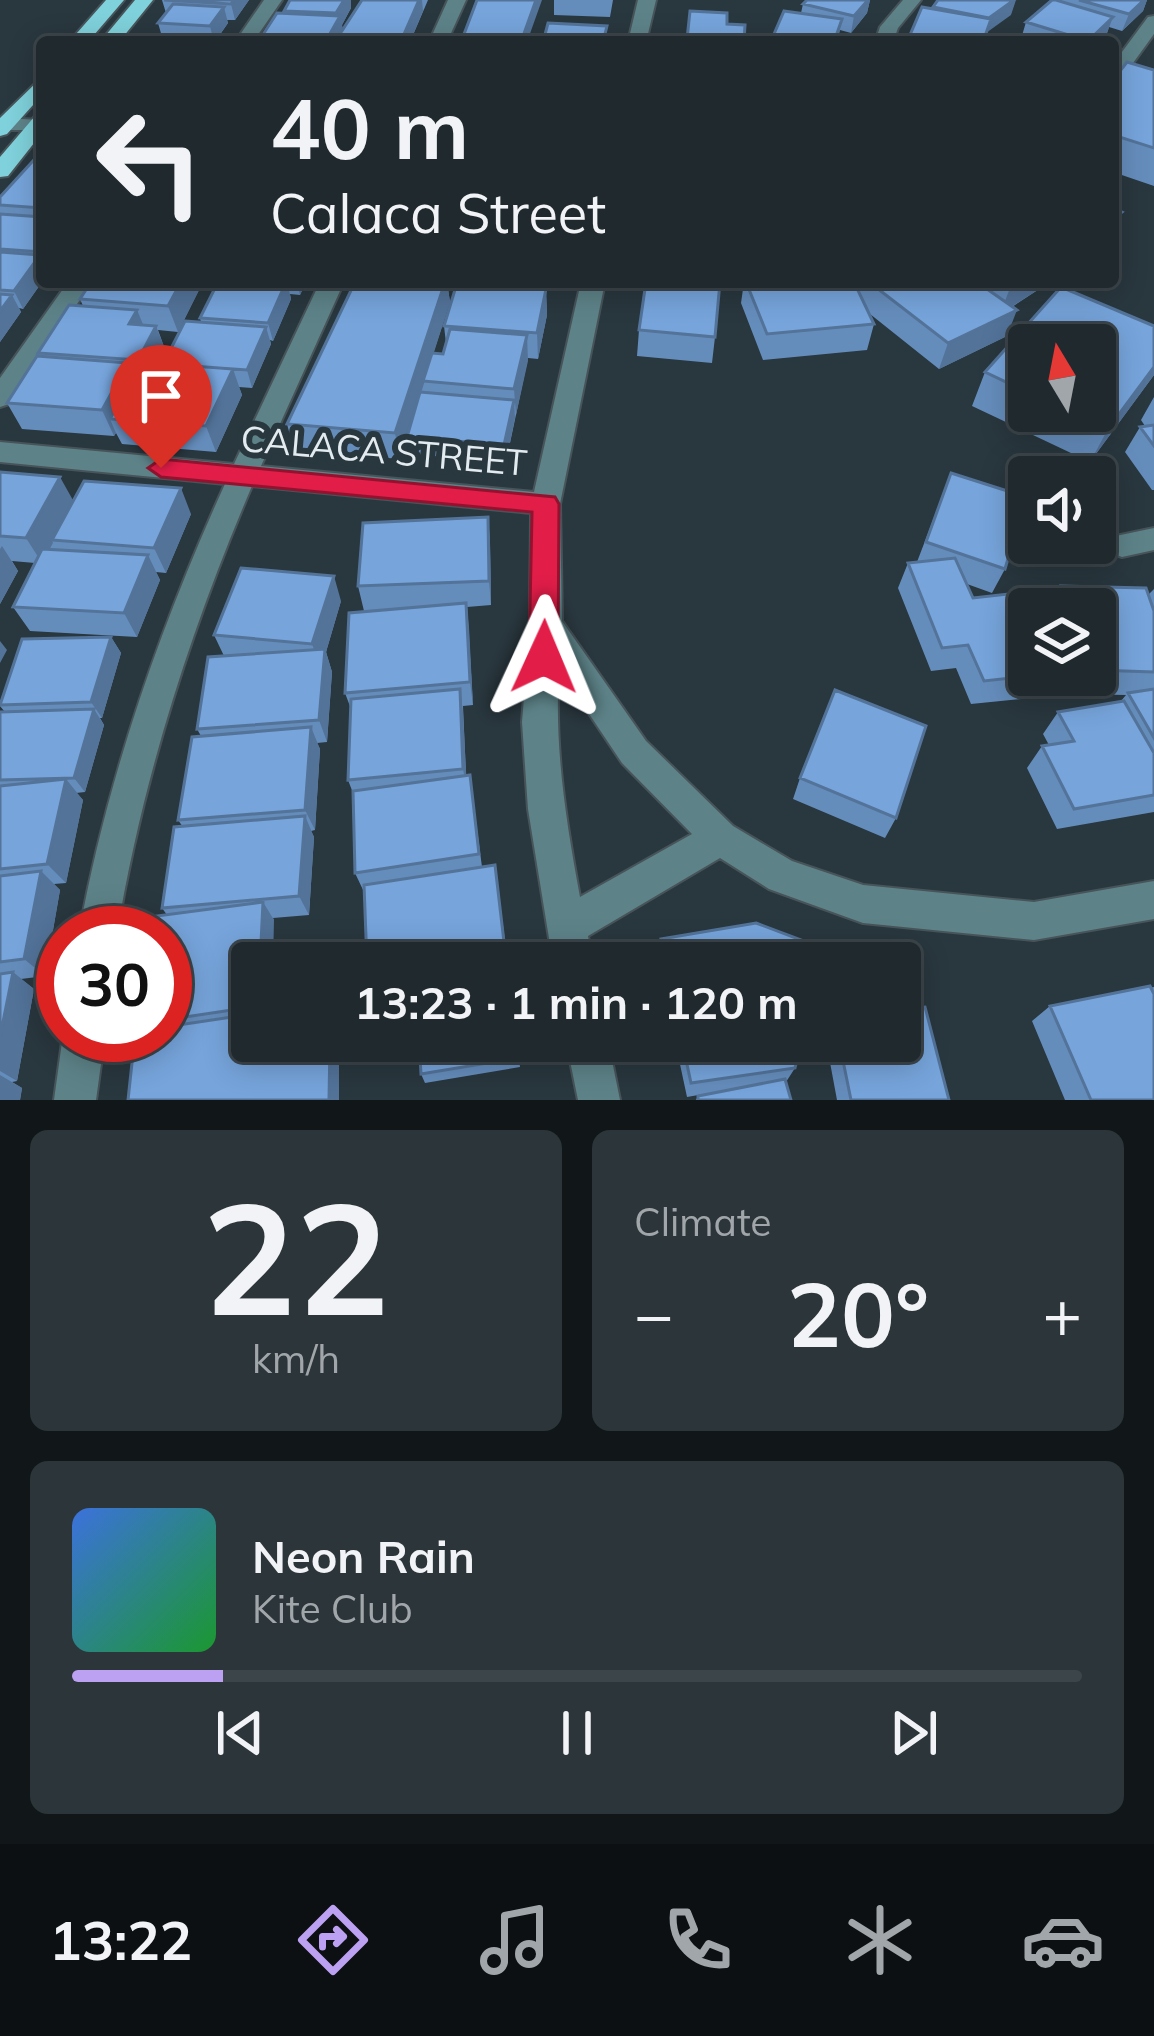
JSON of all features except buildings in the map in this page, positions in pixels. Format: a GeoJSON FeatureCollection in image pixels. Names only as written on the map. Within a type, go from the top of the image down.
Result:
{"type":"FeatureCollection","features":[{"type":"Feature","properties":{"kind":"main road"},"geometry":{"type":"LineString","coordinates":[[83,36],[115,0]]}},
{"type":"Feature","properties":{"kind":"main road"},"geometry":{"type":"LineString","coordinates":[[114,36],[145,0]]}},
{"type":"Feature","properties":{"kind":"main road"},"geometry":{"type":"LineString","coordinates":[[2,126],[36,89]]}},
{"type":"Feature","properties":{"kind":"main road"},"geometry":{"type":"LineString","coordinates":[[3,163],[36,127]]}},
{"type":"Feature","properties":{"kind":"street"},"geometry":{"type":"LineString","coordinates":[[248,36],[273,0]]}},
{"type":"Feature","properties":{"kind":"street"},"geometry":{"type":"LineString","coordinates":[[441,36],[457,0]]}},
{"type":"Feature","properties":{"kind":"street"},"geometry":{"type":"LineString","coordinates":[[638,36],[647,0]]}},
{"type":"Feature","properties":{"kind":"street"},"geometry":{"type":"LineString","coordinates":[[886,36],[912,0]]}},
{"type":"Feature","properties":{"kind":"street"},"geometry":{"type":"LineString","coordinates":[[1119,69],[1154,22]]}},
{"type":"Feature","properties":{"kind":"street"},"geometry":{"type":"LineString","coordinates":[[2,126],[36,123]]}},
{"type":"Feature","properties":{"kind":"street"},"geometry":{"type":"LineString","coordinates":[[0,398],[76,288]]}},
{"type":"Feature","properties":{"kind":"street"},"geometry":{"type":"LineString","coordinates":[[102,906],[107,870],[162,669],[242,476],[329,288]]}},
{"type":"Feature","properties":{"kind":"street"},"geometry":{"type":"LineString","coordinates":[[569,942],[546,809],[538,722],[546,624],[545,504],[592,288]]}},
{"type":"Feature","properties":{"kind":"street","name":"CALACA STREET"},"geometry":{"type":"LineString","coordinates":[[0,452],[545,504]]}},
{"type":"Feature","properties":{"kind":"street"},"geometry":{"type":"LineString","coordinates":[[1122,544],[1154,539]]}},
{"type":"Feature","properties":{"kind":"street"},"geometry":{"type":"LineString","coordinates":[[546,624],[634,752],[720,838],[782,876],[863,904],[1034,921],[1154,900]]}},
{"type":"Feature","properties":{"kind":"street"},"geometry":{"type":"LineString","coordinates":[[574,942],[720,838]]}},
{"type":"Feature","properties":{"kind":"street"},"geometry":{"type":"LineString","coordinates":[[76,1100],[81,1062]]}},
{"type":"Feature","properties":{"kind":"street"},"geometry":{"type":"LineString","coordinates":[[591,1062],[599,1100]]}},
{"type":"Feature","properties":{"kind":"route"},"geometry":{"type":"LineString","coordinates":[[161,468],[545,504],[544,657]]}}]}
